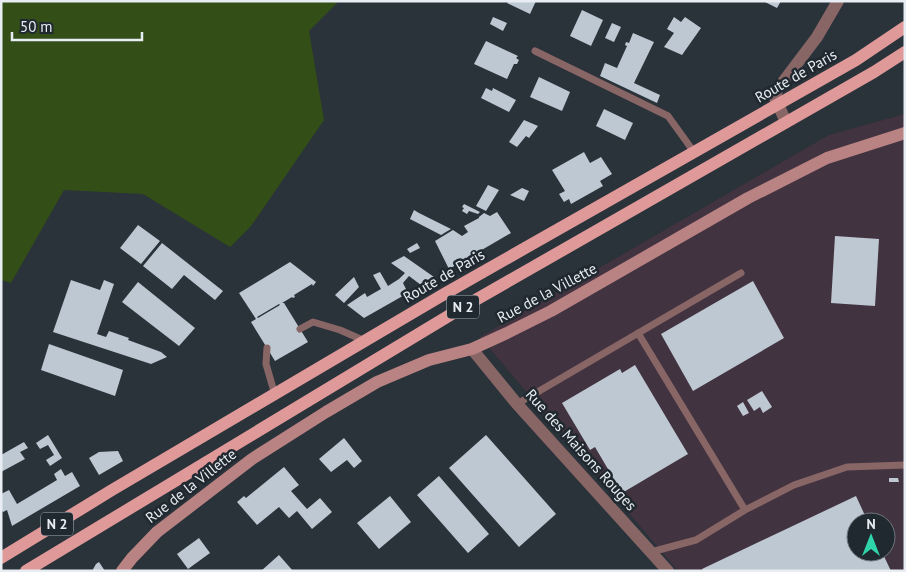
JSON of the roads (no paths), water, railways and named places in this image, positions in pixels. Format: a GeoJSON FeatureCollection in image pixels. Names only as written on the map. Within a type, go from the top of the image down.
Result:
{"type":"FeatureCollection","features":[{"type":"Feature","properties":{"kind":"main road","name":"Route de Paris"},"geometry":{"type":"LineString","coordinates":[[1,558],[112,490],[365,341],[856,60],[905,27]]}},
{"type":"Feature","properties":{"kind":"main road","name":"N 2"},"geometry":{"type":"LineString","coordinates":[[26,571],[457,311],[874,72],[905,52]]}},
{"type":"Feature","properties":{"kind":"street"},"geometry":{"type":"LineString","coordinates":[[786,122],[775,98],[777,90],[817,37],[838,1]]}},
{"type":"Feature","properties":{"kind":"street","name":"Rue de la Villette"},"geometry":{"type":"LineString","coordinates":[[122,571],[157,532],[252,459],[377,382],[428,360],[472,349],[551,311],[748,198],[827,158],[905,133]]}},
{"type":"Feature","properties":{"kind":"street","name":"Rue des Maisons Rouges"},"geometry":{"type":"LineString","coordinates":[[472,349],[517,404],[668,571]]}},
{"type":"Feature","properties":{"kind":"lane"},"geometry":{"type":"LineString","coordinates":[[535,51],[668,116],[694,152]]}},
{"type":"Feature","properties":{"kind":"lane"},"geometry":{"type":"LineString","coordinates":[[517,404],[741,272]]}},
{"type":"Feature","properties":{"kind":"lane"},"geometry":{"type":"LineString","coordinates":[[300,329],[313,322],[340,330],[365,341]]}},
{"type":"Feature","properties":{"kind":"lane"},"geometry":{"type":"LineString","coordinates":[[638,333],[745,510]]}},
{"type":"Feature","properties":{"kind":"lane"},"geometry":{"type":"LineString","coordinates":[[267,348],[266,364],[275,395]]}},
{"type":"Feature","properties":{"kind":"lane"},"geometry":{"type":"LineString","coordinates":[[651,552],[696,540],[745,510],[794,485],[847,468],[905,465]]}}]}
